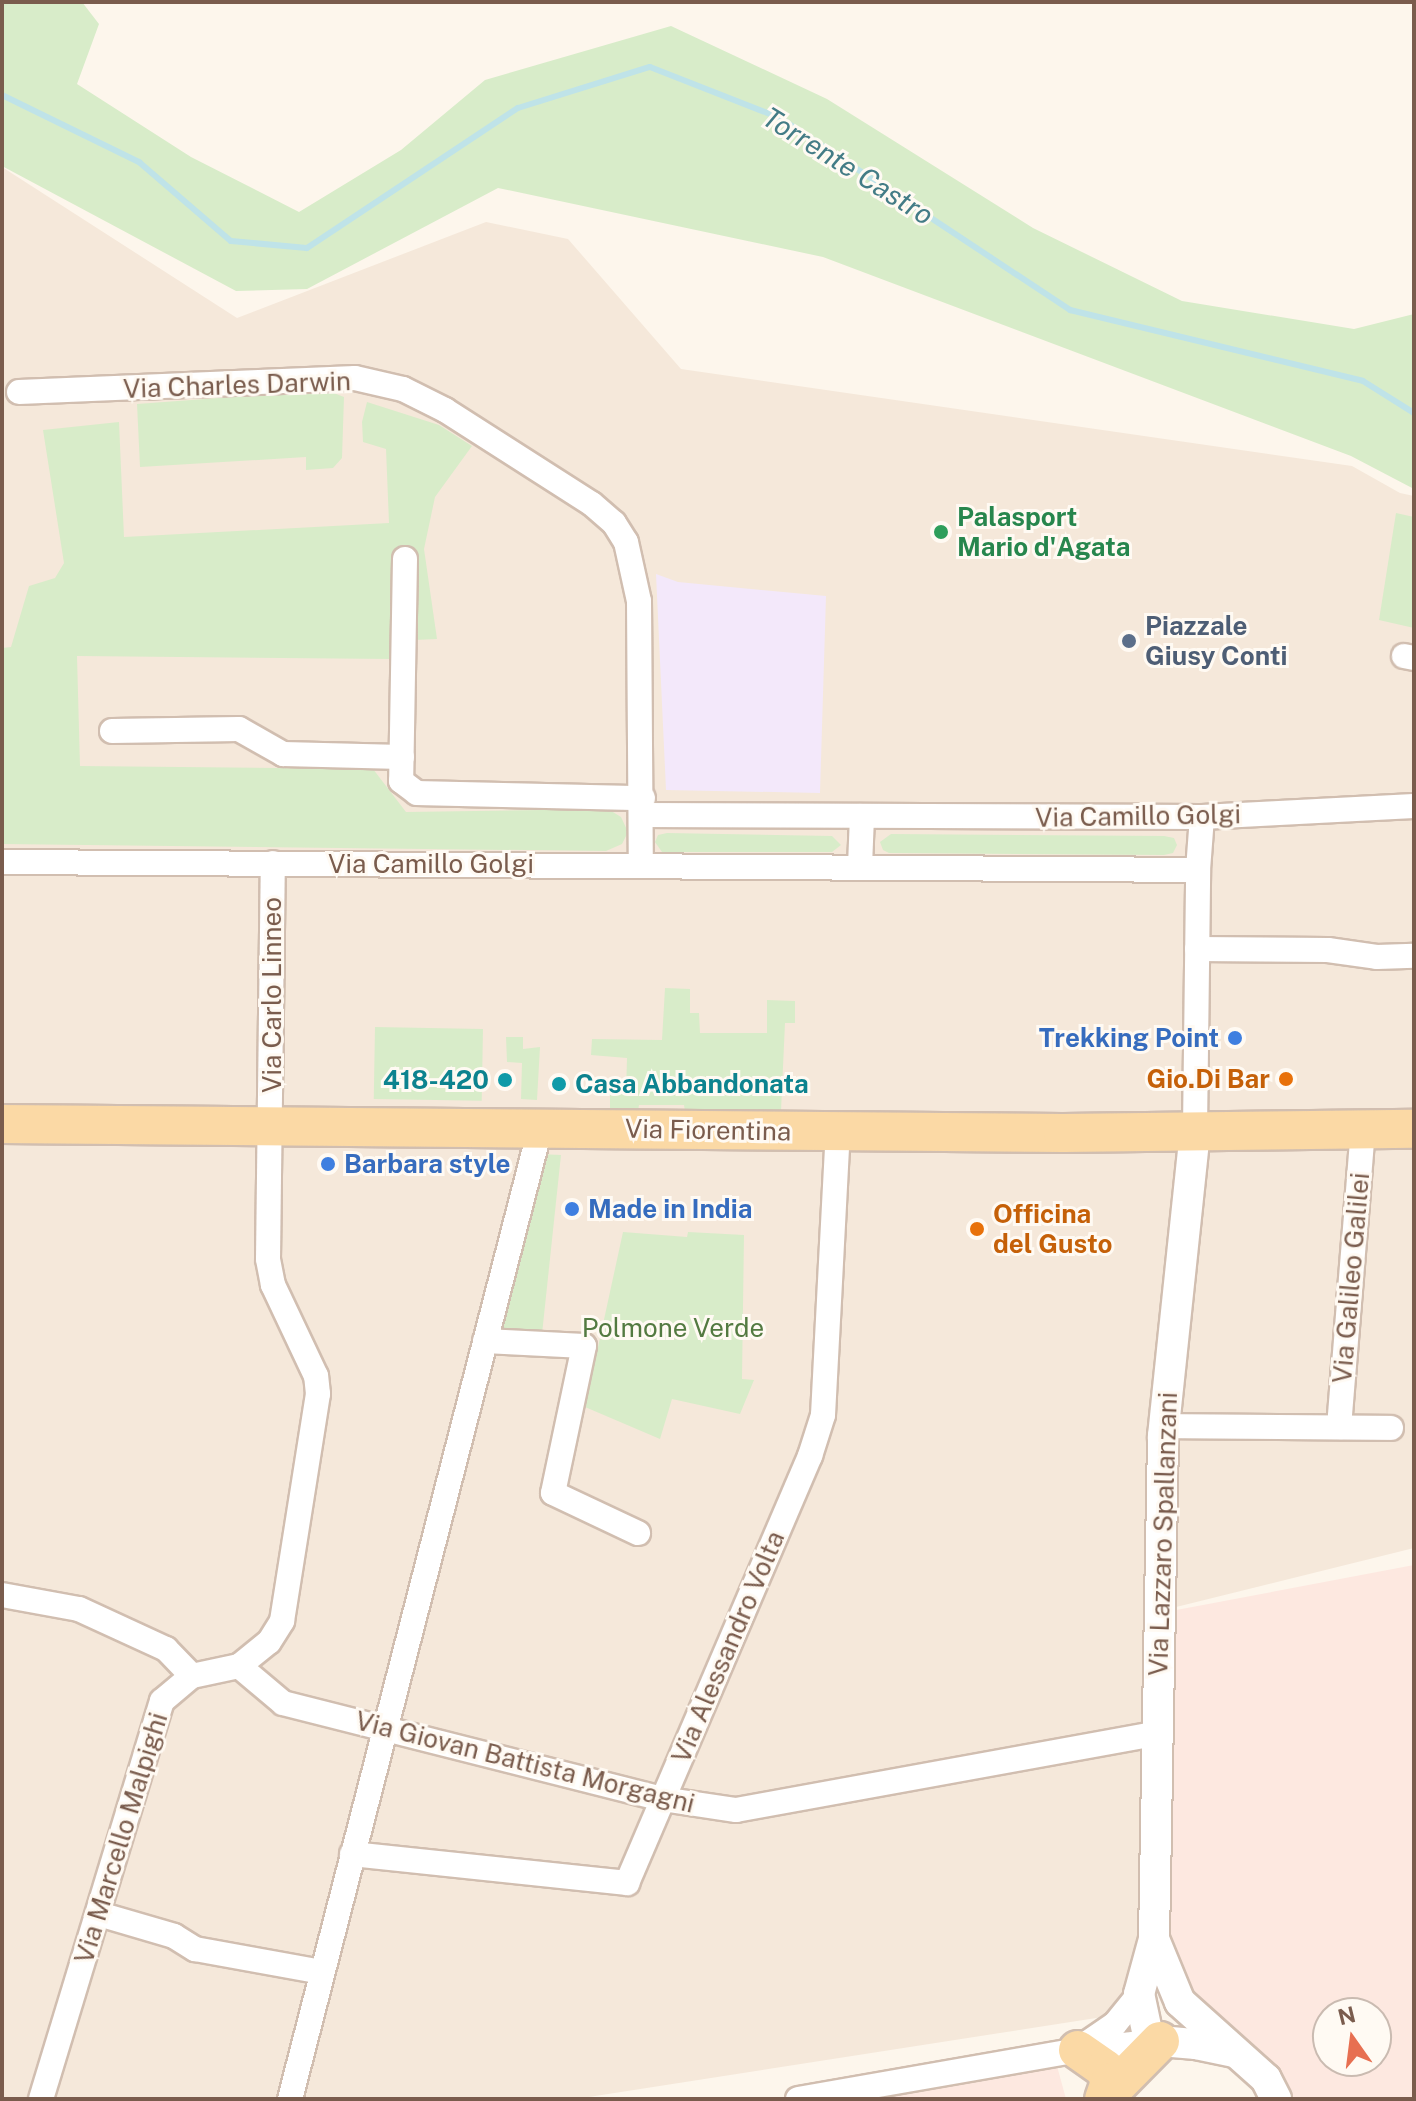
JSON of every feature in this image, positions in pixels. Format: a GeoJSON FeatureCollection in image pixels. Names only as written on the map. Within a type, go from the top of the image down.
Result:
{"type":"FeatureCollection","features":[{"type":"Feature","properties":{"kind":"main road","name":"Via Fiorentina"},"geometry":{"type":"LineString","coordinates":[[2,1124],[838,1132],[1414,1129]]}},
{"type":"Feature","properties":{"kind":"main road"},"geometry":{"type":"LineString","coordinates":[[1105,2097],[1160,2041]]}},
{"type":"Feature","properties":{"kind":"main road"},"geometry":{"type":"LineString","coordinates":[[1078,2050],[1105,2069],[1110,2082],[1105,2097]]}},
{"type":"Feature","properties":{"kind":"street","name":"Via Charles Darwin"},"geometry":{"type":"LineString","coordinates":[[19,392],[355,378],[403,389],[445,410],[592,504],[614,523],[633,561],[639,601],[641,865]]}},
{"type":"Feature","properties":{"kind":"street"},"geometry":{"type":"LineString","coordinates":[[405,559],[401,781],[417,793],[642,806]]}},
{"type":"Feature","properties":{"kind":"street"},"geometry":{"type":"LineString","coordinates":[[112,731],[239,729],[283,754],[402,757]]}},
{"type":"Feature","properties":{"kind":"street","name":"Via Camillo Golgi"},"geometry":{"type":"LineString","coordinates":[[642,806],[862,816],[1202,817],[1414,806]]}},
{"type":"Feature","properties":{"kind":"street"},"geometry":{"type":"LineString","coordinates":[[860,866],[862,816]]}},
{"type":"Feature","properties":{"kind":"street"},"geometry":{"type":"LineString","coordinates":[[1195,1130],[1198,870],[1202,817]]}},
{"type":"Feature","properties":{"kind":"street","name":"Via Camillo Golgi"},"geometry":{"type":"LineString","coordinates":[[2,862],[1198,870]]}},
{"type":"Feature","properties":{"kind":"street","name":"Via Carlo Linneo"},"geometry":{"type":"LineString","coordinates":[[272,1126],[273,863]]}},
{"type":"Feature","properties":{"kind":"street"},"geometry":{"type":"LineString","coordinates":[[1197,949],[1328,950],[1377,957],[1414,956]]}},
{"type":"Feature","properties":{"kind":"street","name":"Via Marcello Malpighi"},"geometry":{"type":"LineString","coordinates":[[41,2099],[162,1701],[192,1676],[239,1666],[269,1642],[282,1621],[318,1394],[316,1376],[273,1285],[268,1259],[272,1126]]}},
{"type":"Feature","properties":{"kind":"street"},"geometry":{"type":"LineString","coordinates":[[290,2099],[540,1129]]}},
{"type":"Feature","properties":{"kind":"street","name":"Via Galileo Galilei"},"geometry":{"type":"LineString","coordinates":[[1339,1427],[1363,1129]]}},
{"type":"Feature","properties":{"kind":"street","name":"Via Lazzaro Spallanzani"},"geometry":{"type":"LineString","coordinates":[[1078,2050],[1115,2024],[1139,1994],[1154,1939],[1165,1426],[1195,1130]]}},
{"type":"Feature","properties":{"kind":"street","name":"Via Alessandro Volta"},"geometry":{"type":"LineString","coordinates":[[352,1854],[627,1883],[810,1456],[823,1415],[838,1132]]}},
{"type":"Feature","properties":{"kind":"street"},"geometry":{"type":"LineString","coordinates":[[485,1341],[584,1346],[553,1493],[638,1533]]}},
{"type":"Feature","properties":{"kind":"street"},"geometry":{"type":"LineString","coordinates":[[1165,1426],[1391,1428]]}},
{"type":"Feature","properties":{"kind":"street"},"geometry":{"type":"LineString","coordinates":[[2,1595],[79,1609],[166,1649],[192,1676]]}},
{"type":"Feature","properties":{"kind":"street","name":"Via Giovan Battista Morgagni"},"geometry":{"type":"LineString","coordinates":[[239,1666],[283,1703],[662,1799],[736,1810],[1156,1734]]}},
{"type":"Feature","properties":{"kind":"street"},"geometry":{"type":"LineString","coordinates":[[99,1914],[174,1936],[195,1949],[322,1972]]}},
{"type":"Feature","properties":{"kind":"street","name":"Via Lazzaro Spallanzani"},"geometry":{"type":"LineString","coordinates":[[1154,1939],[1166,1975],[1180,2002],[1195,2019],[1266,2079],[1276,2099]]}},
{"type":"Feature","properties":{"kind":"street","name":"Via Lazzaro Spallanzani"},"geometry":{"type":"LineString","coordinates":[[1139,1994],[1147,2031],[1160,2041],[1167,2023],[1166,1975]]}},
{"type":"Feature","properties":{"kind":"street"},"geometry":{"type":"LineString","coordinates":[[798,2099],[1078,2050],[1160,2041],[1196,2044],[1239,2054]]}},
{"type":"Feature","properties":{"kind":"shaded area"},"geometry":{"type":"Polygon","coordinates":[[[2,167],[237,318],[486,222],[568,239],[681,369],[1352,466],[1400,493],[1414,496],[1414,1548],[1164,1610],[1154,2009],[576,2099],[2,2099],[2,167]]]}},
{"type":"Feature","properties":{"kind":"shaded area"},"geometry":{"type":"Polygon","coordinates":[[[656,574],[678,582],[826,596],[820,793],[666,790],[656,574]]]}},
{"type":"Feature","properties":{"kind":"shaded area"},"geometry":{"type":"Polygon","coordinates":[[[1414,1565],[1414,2099],[1294,2099],[1264,2058],[1188,1996],[1170,1964],[1166,1927],[1171,1611],[1414,1565]]]}},
{"type":"Feature","properties":{"kind":"shaded area"},"geometry":{"type":"Polygon","coordinates":[[[1057,2066],[1066,2099],[861,2099],[1057,2066]]]}},
{"type":"Feature","properties":{"kind":"green space"},"geometry":{"type":"Polygon","coordinates":[[[2,2],[82,2],[99,24],[77,84],[191,157],[299,212],[401,150],[485,80],[671,26],[827,99],[1033,228],[1182,301],[1354,329],[1414,314],[1414,489],[1351,456],[823,257],[498,188],[307,289],[236,291],[2,166],[2,2]]]}},
{"type":"Feature","properties":{"kind":"green space"},"geometry":{"type":"Polygon","coordinates":[[[326,390],[344,397],[342,458],[333,468],[306,470],[306,457],[140,467],[137,404],[326,390]]]}},
{"type":"Feature","properties":{"kind":"green space"},"geometry":{"type":"Polygon","coordinates":[[[367,402],[439,425],[472,446],[435,497],[424,549],[437,639],[392,641],[392,659],[77,656],[80,766],[373,769],[406,812],[608,809],[621,817],[628,832],[622,844],[606,851],[2,844],[2,648],[11,647],[29,586],[55,578],[64,563],[43,430],[119,422],[124,537],[389,523],[386,449],[363,442],[362,422],[367,402]]]}},
{"type":"Feature","properties":{"kind":"green space"},"geometry":{"type":"Polygon","coordinates":[[[1396,513],[1414,517],[1414,628],[1379,620],[1396,513]]]}},
{"type":"Feature","properties":{"kind":"green space"},"geometry":{"type":"Polygon","coordinates":[[[891,834],[1164,836],[1174,838],[1177,845],[1173,853],[1164,855],[889,853],[883,850],[880,842],[891,834]]]}},
{"type":"Feature","properties":{"kind":"green space"},"geometry":{"type":"Polygon","coordinates":[[[658,835],[832,836],[841,845],[832,852],[662,852],[655,842],[658,835]]]}},
{"type":"Feature","properties":{"kind":"green space"},"geometry":{"type":"Polygon","coordinates":[[[665,988],[690,989],[690,1013],[699,1013],[700,1033],[767,1033],[767,1000],[795,1001],[795,1023],[785,1023],[781,1111],[685,1112],[684,1105],[639,1105],[638,1111],[610,1110],[610,1094],[626,1093],[627,1058],[591,1055],[592,1039],[662,1040],[665,988]]]}},
{"type":"Feature","properties":{"kind":"green space"},"geometry":{"type":"Polygon","coordinates":[[[375,1027],[483,1029],[482,1101],[374,1099],[375,1027]]]}},
{"type":"Feature","properties":{"kind":"green space"},"geometry":{"type":"Polygon","coordinates":[[[506,1037],[523,1037],[523,1049],[540,1047],[537,1100],[521,1099],[522,1063],[507,1062],[506,1037]]]}},
{"type":"Feature","properties":{"kind":"green space"},"geometry":{"type":"Polygon","coordinates":[[[539,1154],[561,1155],[542,1334],[498,1335],[539,1154]]]}},
{"type":"Feature","properties":{"kind":"green space","name":"Polmone Verde"},"geometry":{"type":"Polygon","coordinates":[[[623,1232],[687,1237],[688,1232],[744,1235],[742,1379],[754,1380],[740,1414],[672,1399],[660,1439],[585,1407],[623,1232]]]}},
{"type":"Feature","properties":{"kind":"waterway","name":"Torrente Castro"},"geometry":{"type":"LineString","coordinates":[[2,95],[139,162],[231,241],[307,248],[518,108],[650,67],[780,118],[1070,310],[1363,381],[1414,413]]}},
{"type":"Feature","properties":{"kind":"place","name":"Palasport Mario d'Agata"},"geometry":{"type":"Point","coordinates":[941,532]}},
{"type":"Feature","properties":{"kind":"place","name":"Piazzale Giusy Conti"},"geometry":{"type":"Point","coordinates":[1129,641]}},
{"type":"Feature","properties":{"kind":"place","name":"Trekking Point"},"geometry":{"type":"Point","coordinates":[1235,1038]}},
{"type":"Feature","properties":{"kind":"place","name":"Gio.Di Bar"},"geometry":{"type":"Point","coordinates":[1286,1079]}},
{"type":"Feature","properties":{"kind":"place","name":"418-420"},"geometry":{"type":"Point","coordinates":[505,1080]}},
{"type":"Feature","properties":{"kind":"place","name":"Casa Abbandonata"},"geometry":{"type":"Point","coordinates":[559,1084]}},
{"type":"Feature","properties":{"kind":"place","name":"Barbara style"},"geometry":{"type":"Point","coordinates":[328,1164]}},
{"type":"Feature","properties":{"kind":"place","name":"Made in India"},"geometry":{"type":"Point","coordinates":[572,1209]}},
{"type":"Feature","properties":{"kind":"place","name":"Officina del Gusto"},"geometry":{"type":"Point","coordinates":[977,1229]}}]}
